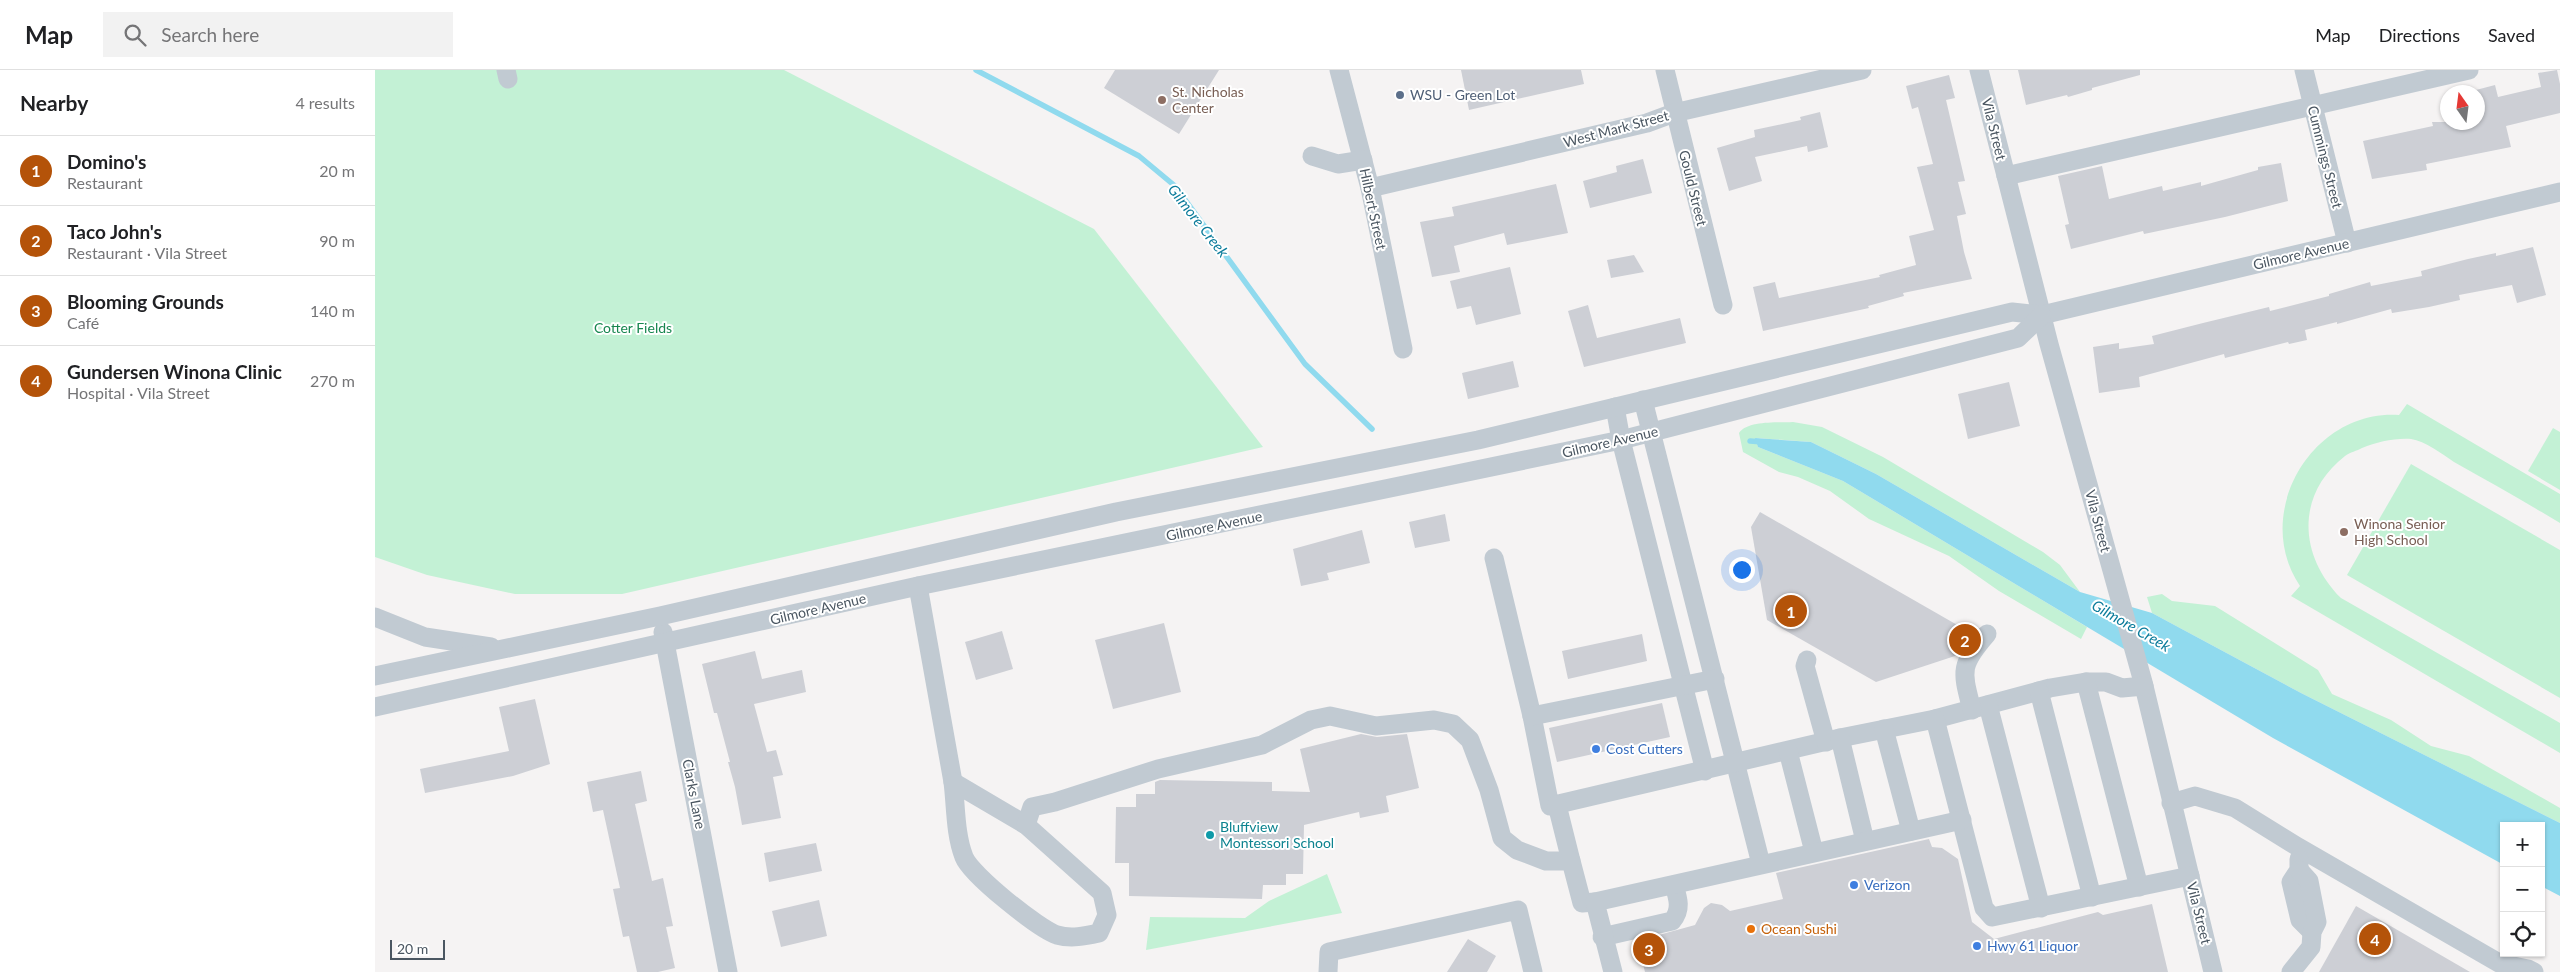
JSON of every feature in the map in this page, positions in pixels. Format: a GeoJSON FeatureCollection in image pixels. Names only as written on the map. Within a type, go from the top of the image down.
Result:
{"type":"FeatureCollection","features":[{"type":"Feature","properties":{"kind":"street","name":"Hilbert Street"},"geometry":{"type":"LineString","coordinates":[[1339,70],[1370,188],[1403,349]]}},
{"type":"Feature","properties":{"kind":"street","name":"Gould Street"},"geometry":{"type":"LineString","coordinates":[[1665,70],[1674,113],[1723,305]]}},
{"type":"Feature","properties":{"kind":"street","name":"West Mark Street"},"geometry":{"type":"LineString","coordinates":[[1370,188],[1647,124],[1674,113],[1861,70]]}},
{"type":"Feature","properties":{"kind":"street","name":"Vila Street"},"geometry":{"type":"LineString","coordinates":[[1979,70],[2042,315],[2144,684],[2213,972]]}},
{"type":"Feature","properties":{"kind":"street","name":"Cummings Street"},"geometry":{"type":"LineString","coordinates":[[2304,70],[2347,243]]}},
{"type":"Feature","properties":{"kind":"street"},"geometry":{"type":"LineString","coordinates":[[2007,176],[2469,70]]}},
{"type":"Feature","properties":{"kind":"street"},"geometry":{"type":"LineString","coordinates":[[1312,156],[1338,164],[1363,160]]}},
{"type":"Feature","properties":{"kind":"street","name":"Gilmore Avenue"},"geometry":{"type":"LineString","coordinates":[[375,676],[660,616],[1116,512],[1478,440],[2012,312],[2042,315],[2560,192]]}},
{"type":"Feature","properties":{"kind":"street","name":"Gilmore Avenue"},"geometry":{"type":"LineString","coordinates":[[375,707],[917,586],[1621,440],[2018,338],[2042,315]]}},
{"type":"Feature","properties":{"kind":"street"},"geometry":{"type":"LineString","coordinates":[[1643,400],[1761,864]]}},
{"type":"Feature","properties":{"kind":"street"},"geometry":{"type":"LineString","coordinates":[[1615,407],[1621,440],[1705,771]]}},
{"type":"Feature","properties":{"kind":"street"},"geometry":{"type":"LineString","coordinates":[[1494,558],[1532,716],[1550,806],[1833,740],[1935,719],[2039,691],[2086,682],[2106,682],[2122,688],[2144,684]]}},
{"type":"Feature","properties":{"kind":"street"},"geometry":{"type":"LineString","coordinates":[[917,586],[953,782],[959,840],[965,860],[994,890],[1043,928],[1058,935],[1081,937],[1099,933],[1107,915],[1102,893],[1026,826],[953,782]]}},
{"type":"Feature","properties":{"kind":"street","name":"Clarks Lane"},"geometry":{"type":"LineString","coordinates":[[660,616],[728,972]]}},
{"type":"Feature","properties":{"kind":"street"},"geometry":{"type":"LineString","coordinates":[[375,617],[425,637],[507,648]]}},
{"type":"Feature","properties":{"kind":"street"},"geometry":{"type":"LineString","coordinates":[[1987,634],[1966,662],[1963,675],[1980,708],[2041,908]]}},
{"type":"Feature","properties":{"kind":"street"},"geometry":{"type":"LineString","coordinates":[[1807,660],[1805,666],[1833,740],[1865,841]]}},
{"type":"Feature","properties":{"kind":"street"},"geometry":{"type":"LineString","coordinates":[[1532,716],[1715,679]]}},
{"type":"Feature","properties":{"kind":"street"},"geometry":{"type":"LineString","coordinates":[[2086,682],[2139,887]]}},
{"type":"Feature","properties":{"kind":"street"},"geometry":{"type":"LineString","coordinates":[[2039,691],[2092,897]]}},
{"type":"Feature","properties":{"kind":"street"},"geometry":{"type":"LineString","coordinates":[[1026,826],[1032,807],[1055,802],[1158,770],[1263,745],[1311,720],[1329,716],[1376,726],[1435,720],[1453,724],[1470,740],[1489,790],[1502,838],[1517,850],[1545,861],[1571,861]]}},
{"type":"Feature","properties":{"kind":"street"},"geometry":{"type":"LineString","coordinates":[[1935,719],[1988,914],[1992,917],[2190,876]]}},
{"type":"Feature","properties":{"kind":"street"},"geometry":{"type":"LineString","coordinates":[[1884,729],[1911,831]]}},
{"type":"Feature","properties":{"kind":"street"},"geometry":{"type":"LineString","coordinates":[[1788,751],[1815,852]]}},
{"type":"Feature","properties":{"kind":"street"},"geometry":{"type":"LineString","coordinates":[[2171,803],[2195,796],[2235,808],[2499,963],[2534,972]]}},
{"type":"Feature","properties":{"kind":"street"},"geometry":{"type":"LineString","coordinates":[[1557,805],[1582,903],[1595,902],[1961,820]]}},
{"type":"Feature","properties":{"kind":"street"},"geometry":{"type":"LineString","coordinates":[[2291,972],[2311,947],[2313,932],[2301,920],[2291,882],[2299,870],[2299,847]]}},
{"type":"Feature","properties":{"kind":"street"},"geometry":{"type":"LineString","coordinates":[[1602,937],[1672,921],[1678,915],[1679,908],[1674,884]]}},
{"type":"Feature","properties":{"kind":"street"},"geometry":{"type":"LineString","coordinates":[[1595,902],[1602,937],[1608,951],[1613,972]]}},
{"type":"Feature","properties":{"kind":"street"},"geometry":{"type":"LineString","coordinates":[[1328,972],[1329,952],[1518,910],[1533,972]]}},
{"type":"Feature","properties":{"kind":"green space","name":"Cotter Fields"},"geometry":{"type":"Polygon","coordinates":[[[375,70],[784,70],[1094,229],[1263,447],[622,594],[515,594],[427,575],[375,557],[375,70]]]}},
{"type":"Feature","properties":{"kind":"green space"},"geometry":{"type":"Polygon","coordinates":[[[2407,404],[2560,494],[2560,523],[2428,445],[2411,439],[2380,442],[2347,455],[2329,472],[2317,489],[2311,507],[2309,526],[2311,545],[2317,564],[2327,581],[2341,598],[2560,723],[2560,753],[2291,596],[2300,586],[2287,558],[2283,528],[2287,499],[2299,471],[2317,447],[2340,429],[2368,418],[2399,415],[2407,404]]]}},
{"type":"Feature","properties":{"kind":"green space"},"geometry":{"type":"Polygon","coordinates":[[[1793,422],[1822,427],[1883,457],[2043,552],[2060,565],[2080,592],[1876,474],[1811,442],[1756,438],[1758,447],[1843,481],[2087,627],[2081,639],[1999,591],[1949,556],[1869,519],[1830,491],[1798,477],[1779,472],[1743,452],[1739,433],[1743,429],[1756,424],[1793,422]]]}},
{"type":"Feature","properties":{"kind":"green space"},"geometry":{"type":"Polygon","coordinates":[[[2553,428],[2560,432],[2560,490],[2528,471],[2553,428]]]}},
{"type":"Feature","properties":{"kind":"green space"},"geometry":{"type":"Polygon","coordinates":[[[2411,464],[2560,550],[2560,698],[2347,575],[2411,464]]]}},
{"type":"Feature","properties":{"kind":"green space"},"geometry":{"type":"Polygon","coordinates":[[[2162,594],[2172,601],[2215,606],[2318,670],[2332,694],[2391,720],[2431,746],[2469,756],[2560,808],[2560,823],[2301,693],[2152,613],[2147,597],[2162,594]]]}},
{"type":"Feature","properties":{"kind":"green space"},"geometry":{"type":"Polygon","coordinates":[[[1327,874],[1342,913],[1146,950],[1150,917],[1245,918],[1269,901],[1327,874]]]}},
{"type":"Feature","properties":{"kind":"water"},"geometry":{"type":"Polygon","coordinates":[[[1755,438],[1811,442],[1876,474],[2080,592],[2152,613],[2301,693],[2560,823],[2560,896],[2545,888],[2545,822],[2500,822],[2500,863],[2273,738],[1843,481],[1758,447],[1755,438]]]}},
{"type":"Feature","properties":{"kind":"building","name":"St. Nicholas Center"},"geometry":{"type":"Polygon","coordinates":[[[1115,70],[1219,70],[1179,134],[1104,88],[1115,70]]]}},
{"type":"Feature","properties":{"kind":"building"},"geometry":{"type":"Polygon","coordinates":[[[1461,70],[1581,70],[1584,84],[1469,110],[1461,70]]]}},
{"type":"Feature","properties":{"kind":"building"},"geometry":{"type":"Polygon","coordinates":[[[2018,70],[2140,70],[2140,75],[2092,88],[2092,90],[2068,97],[2067,95],[2026,105],[2018,70]]]}},
{"type":"Feature","properties":{"kind":"building"},"geometry":{"type":"Polygon","coordinates":[[[2557,70],[2560,84],[2560,113],[2506,126],[2511,147],[2426,164],[2427,170],[2372,179],[2363,141],[2433,126],[2432,122],[2440,122],[2440,130],[2485,130],[2485,88],[2495,85],[2498,97],[2541,87],[2538,73],[2557,70]]]}},
{"type":"Feature","properties":{"kind":"building"},"geometry":{"type":"Polygon","coordinates":[[[1949,75],[1955,98],[1946,100],[1965,181],[1958,182],[1966,214],[1957,216],[1964,252],[1972,279],[1903,293],[1904,296],[1868,306],[1869,308],[1763,331],[1753,287],[1775,282],[1779,298],[1880,277],[1879,275],[1916,265],[1909,236],[1934,230],[1917,167],[1933,164],[1918,107],[1912,109],[1906,86],[1949,75]]]}},
{"type":"Feature","properties":{"kind":"building"},"geometry":{"type":"Polygon","coordinates":[[[1820,112],[1828,147],[1808,152],[1807,146],[1755,157],[1762,181],[1729,191],[1717,148],[1755,137],[1754,130],[1801,120],[1800,117],[1820,112]]]}},
{"type":"Feature","properties":{"kind":"building"},"geometry":{"type":"Polygon","coordinates":[[[1643,159],[1652,193],[1590,208],[1583,181],[1617,172],[1616,166],[1643,159]]]}},
{"type":"Feature","properties":{"kind":"building"},"geometry":{"type":"Polygon","coordinates":[[[2281,163],[2288,201],[2225,217],[2144,234],[2143,231],[2071,249],[2065,225],[2069,224],[2058,176],[2102,166],[2109,199],[2162,186],[2163,191],[2201,182],[2201,186],[2258,170],[2258,167],[2281,163]]]}},
{"type":"Feature","properties":{"kind":"building"},"geometry":{"type":"Polygon","coordinates":[[[1556,184],[1568,233],[1507,245],[1504,233],[1454,246],[1460,272],[1432,277],[1420,222],[1454,216],[1452,207],[1556,184]]]}},
{"type":"Feature","properties":{"kind":"building"},"geometry":{"type":"Polygon","coordinates":[[[2533,247],[2546,295],[2517,303],[2512,285],[2459,295],[2460,300],[2429,307],[2392,313],[2391,309],[2337,324],[2337,322],[2305,330],[2307,340],[2289,344],[2288,342],[2225,358],[2224,354],[2139,377],[2140,387],[2099,393],[2093,347],[2119,343],[2119,349],[2154,344],[2152,336],[2269,307],[2270,311],[2329,296],[2329,294],[2370,282],[2371,286],[2422,276],[2421,271],[2468,259],[2496,253],[2496,256],[2533,247]]]}},
{"type":"Feature","properties":{"kind":"building"},"geometry":{"type":"Polygon","coordinates":[[[1634,255],[1644,272],[1611,278],[1607,260],[1634,255]]]}},
{"type":"Feature","properties":{"kind":"building"},"geometry":{"type":"Polygon","coordinates":[[[1510,267],[1521,314],[1476,325],[1471,306],[1457,309],[1450,281],[1510,267]]]}},
{"type":"Feature","properties":{"kind":"building"},"geometry":{"type":"Polygon","coordinates":[[[1588,305],[1597,338],[1680,318],[1686,343],[1584,367],[1568,311],[1588,305]]]}},
{"type":"Feature","properties":{"kind":"building"},"geometry":{"type":"Polygon","coordinates":[[[1513,361],[1519,387],[1468,399],[1462,373],[1513,361]]]}},
{"type":"Feature","properties":{"kind":"building"},"geometry":{"type":"Polygon","coordinates":[[[2009,382],[2020,426],[1968,439],[1958,394],[2009,382]]]}},
{"type":"Feature","properties":{"kind":"building"},"geometry":{"type":"Polygon","coordinates":[[[1760,512],[1973,634],[1958,655],[1876,682],[1767,620],[1751,527],[1760,512]]]}},
{"type":"Feature","properties":{"kind":"building"},"geometry":{"type":"Polygon","coordinates":[[[1445,514],[1450,541],[1415,548],[1409,522],[1445,514]]]}},
{"type":"Feature","properties":{"kind":"building"},"geometry":{"type":"Polygon","coordinates":[[[1362,530],[1370,563],[1327,573],[1329,580],[1301,586],[1293,549],[1362,530]]]}},
{"type":"Feature","properties":{"kind":"building"},"geometry":{"type":"Polygon","coordinates":[[[1164,623],[1181,692],[1113,709],[1095,640],[1164,623]]]}},
{"type":"Feature","properties":{"kind":"building"},"geometry":{"type":"Polygon","coordinates":[[[1002,631],[1013,669],[976,680],[965,642],[1002,631]]]}},
{"type":"Feature","properties":{"kind":"building"},"geometry":{"type":"Polygon","coordinates":[[[1642,634],[1647,661],[1568,679],[1562,651],[1642,634]]]}},
{"type":"Feature","properties":{"kind":"building"},"geometry":{"type":"Polygon","coordinates":[[[755,651],[762,679],[802,670],[806,692],[754,704],[767,752],[776,750],[783,775],[773,777],[781,818],[742,825],[728,762],[730,762],[717,713],[714,713],[702,664],[755,651]]]}},
{"type":"Feature","properties":{"kind":"building"},"geometry":{"type":"Polygon","coordinates":[[[535,699],[550,764],[513,776],[425,793],[420,769],[509,751],[499,707],[535,699]]]}},
{"type":"Feature","properties":{"kind":"building"},"geometry":{"type":"Polygon","coordinates":[[[1662,703],[1670,737],[1557,762],[1549,728],[1662,703]]]}},
{"type":"Feature","properties":{"kind":"building","name":"Bluffview Montessori School"},"geometry":{"type":"Polygon","coordinates":[[[1361,734],[1377,737],[1407,734],[1419,788],[1386,796],[1389,812],[1360,818],[1359,812],[1304,825],[1303,874],[1286,874],[1286,885],[1263,885],[1262,899],[1129,896],[1129,863],[1115,863],[1116,807],[1136,807],[1136,794],[1155,794],[1155,782],[1160,780],[1272,782],[1272,791],[1310,792],[1300,749],[1361,734]]]}},
{"type":"Feature","properties":{"kind":"building"},"geometry":{"type":"Polygon","coordinates":[[[641,771],[647,801],[635,804],[652,881],[663,878],[673,926],[666,927],[675,968],[658,972],[637,972],[629,936],[623,937],[613,889],[620,888],[603,810],[593,812],[587,782],[641,771]]]}},
{"type":"Feature","properties":{"kind":"building"},"geometry":{"type":"Polygon","coordinates":[[[1929,839],[1932,847],[1942,848],[1958,859],[1972,922],[1994,939],[2098,912],[2103,915],[2152,904],[2168,972],[1645,972],[1637,941],[1695,925],[1704,908],[1711,903],[1722,905],[1730,911],[1783,899],[1776,873],[1929,839]]]}},
{"type":"Feature","properties":{"kind":"building"},"geometry":{"type":"Polygon","coordinates":[[[816,843],[822,871],[769,882],[764,853],[816,843]]]}},
{"type":"Feature","properties":{"kind":"building"},"geometry":{"type":"Polygon","coordinates":[[[819,900],[827,936],[781,947],[772,911],[819,900]]]}},
{"type":"Feature","properties":{"kind":"building"},"geometry":{"type":"Polygon","coordinates":[[[2356,906],[2470,972],[2319,972],[2356,906]]]}},
{"type":"Feature","properties":{"kind":"building"},"geometry":{"type":"Polygon","coordinates":[[[1468,939],[1496,956],[1487,972],[1447,972],[1468,939]]]}},
{"type":"Feature","properties":{"kind":"waterway","name":"Gilmore Creek"},"geometry":{"type":"LineString","coordinates":[[976,70],[1139,156],[1175,186],[1305,364],[1372,429]]}},
{"type":"Feature","properties":{"kind":"waterway","name":"Gilmore Creek"},"geometry":{"type":"LineString","coordinates":[[1750,441],[1763,442]]}},
{"type":"Feature","properties":{"kind":"place","name":"WSU - Green Lot"},"geometry":{"type":"Point","coordinates":[1400,95]}},
{"type":"Feature","properties":{"kind":"place","name":"St. Nicholas Center"},"geometry":{"type":"Point","coordinates":[1162,100]}},
{"type":"Feature","properties":{"kind":"place","name":"Winona Senior High School"},"geometry":{"type":"Point","coordinates":[2344,532]}},
{"type":"Feature","properties":{"kind":"place","name":"Domino's"},"geometry":{"type":"Point","coordinates":[1791,611]}},
{"type":"Feature","properties":{"kind":"place","name":"Taco John's"},"geometry":{"type":"Point","coordinates":[1965,640]}},
{"type":"Feature","properties":{"kind":"place","name":"Cost Cutters"},"geometry":{"type":"Point","coordinates":[1596,749]}},
{"type":"Feature","properties":{"kind":"place","name":"Bluffview Montessori School"},"geometry":{"type":"Point","coordinates":[1210,835]}},
{"type":"Feature","properties":{"kind":"place","name":"Verizon"},"geometry":{"type":"Point","coordinates":[1854,885]}},
{"type":"Feature","properties":{"kind":"place","name":"Ocean Sushi"},"geometry":{"type":"Point","coordinates":[1751,929]}},
{"type":"Feature","properties":{"kind":"place","name":"Gundersen Winona Clinic"},"geometry":{"type":"Point","coordinates":[2375,939]}},
{"type":"Feature","properties":{"kind":"place","name":"Hwy 61 Liquor"},"geometry":{"type":"Point","coordinates":[1977,946]}},
{"type":"Feature","properties":{"kind":"place","name":"Blooming Grounds"},"geometry":{"type":"Point","coordinates":[1649,949]}}]}
